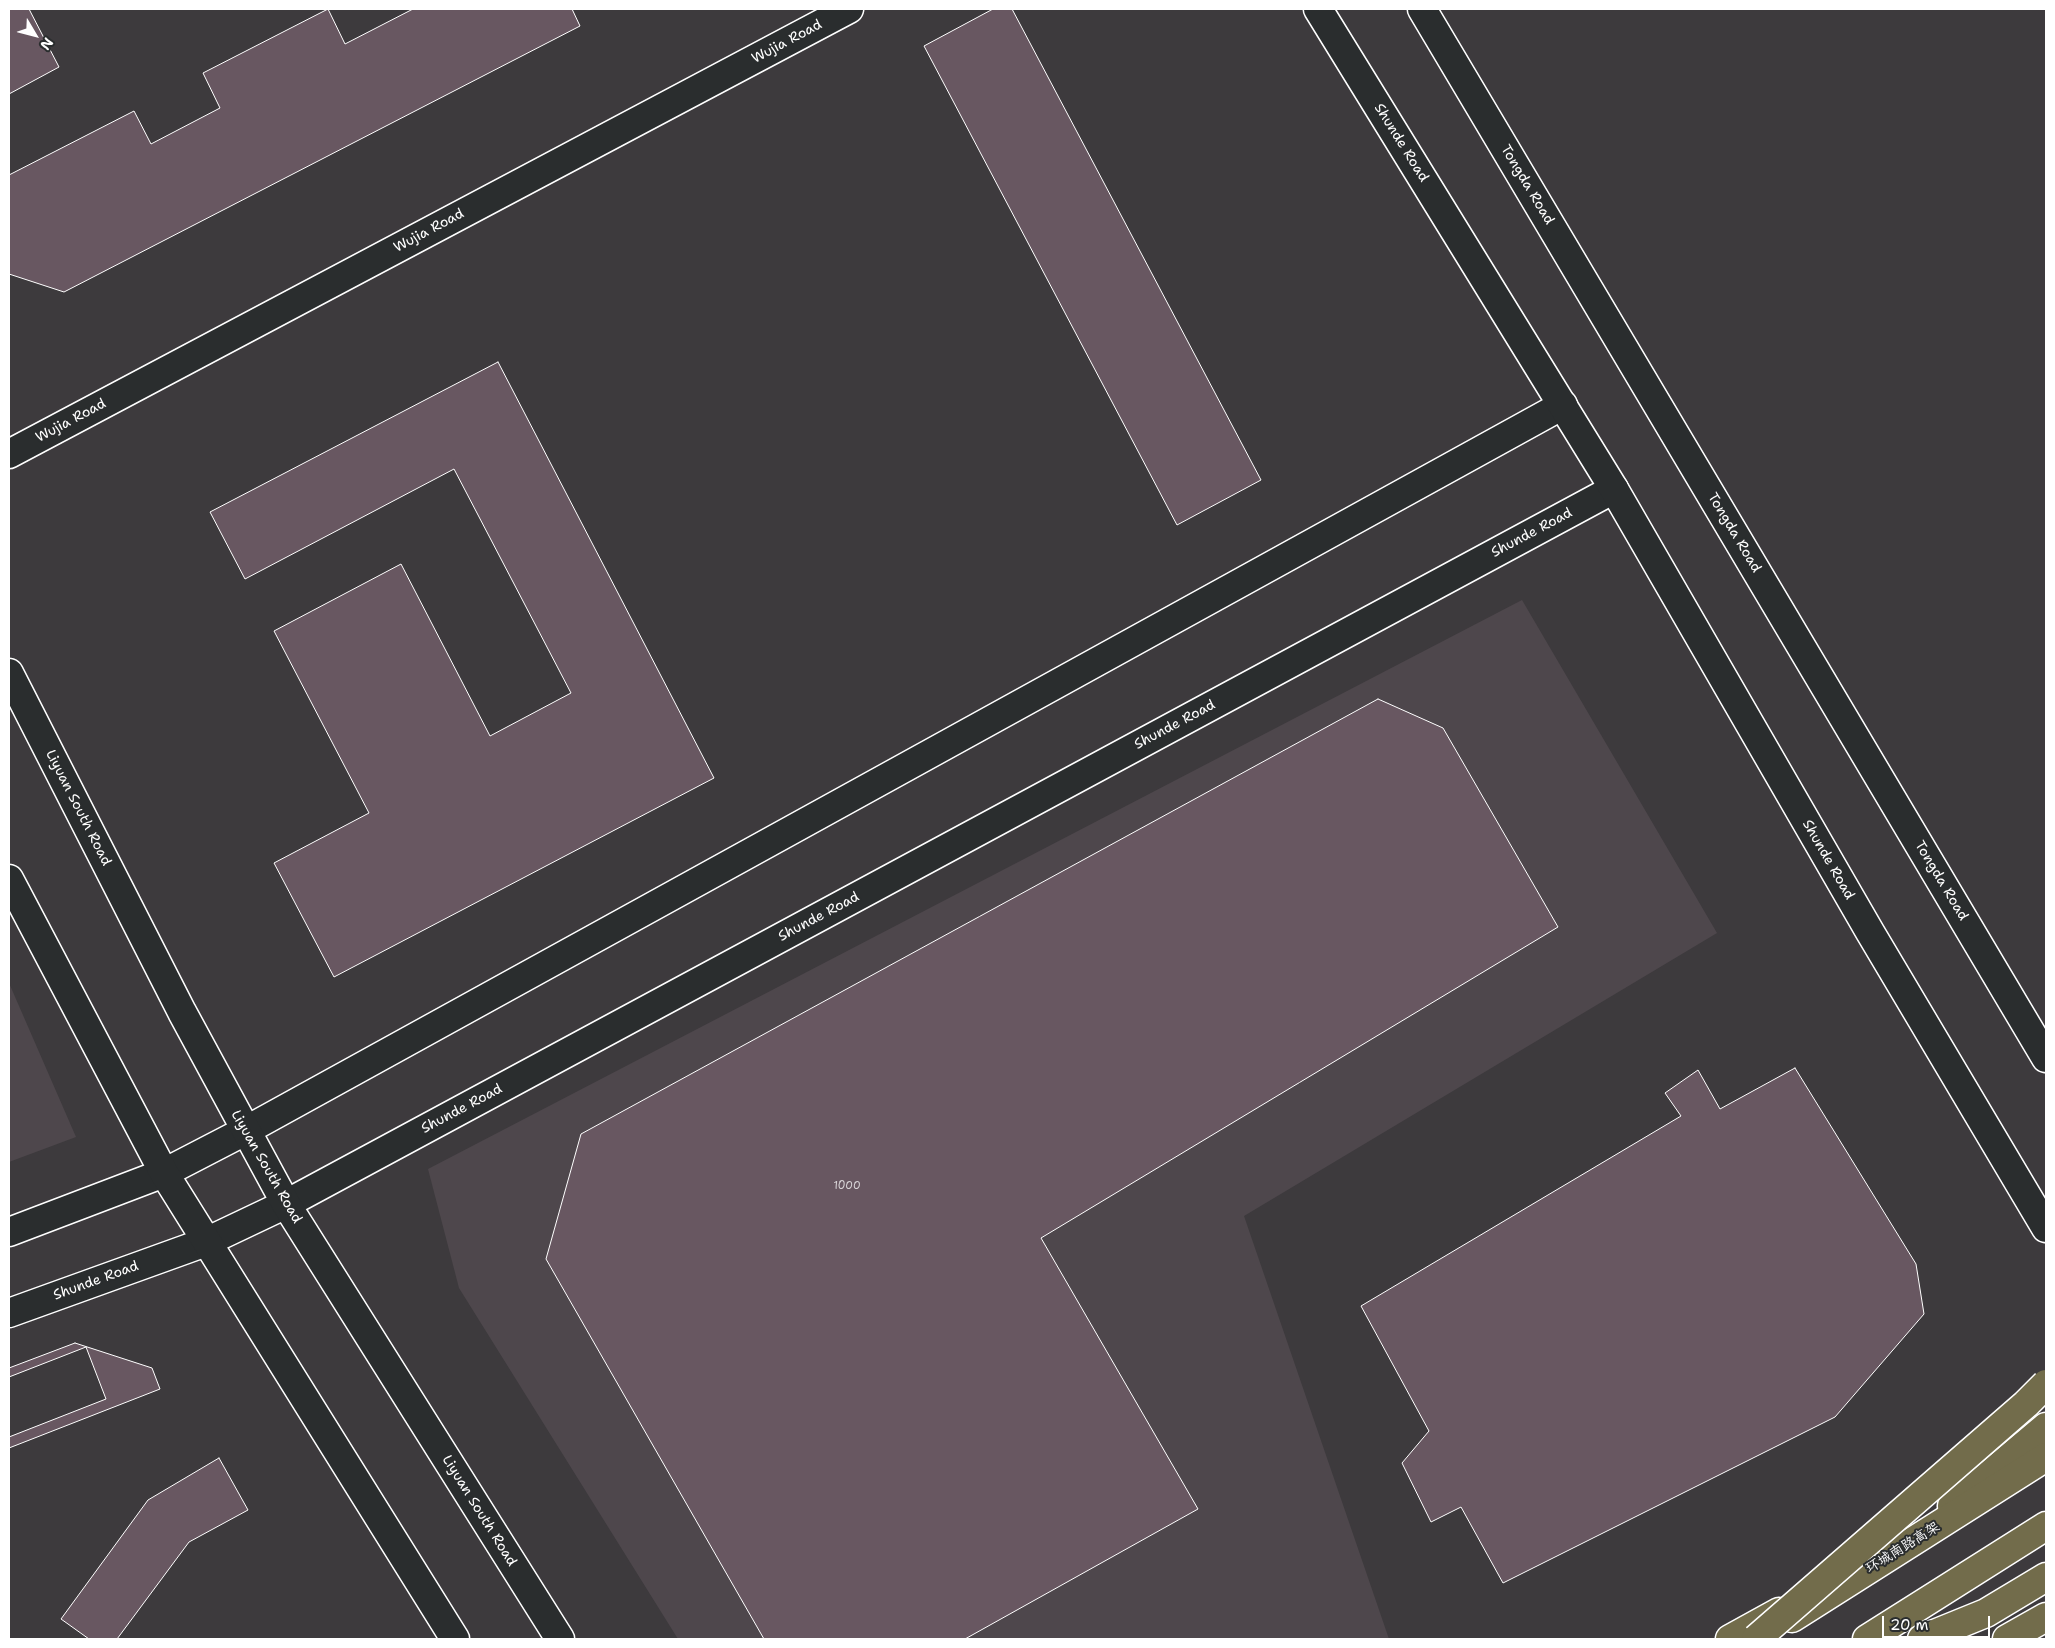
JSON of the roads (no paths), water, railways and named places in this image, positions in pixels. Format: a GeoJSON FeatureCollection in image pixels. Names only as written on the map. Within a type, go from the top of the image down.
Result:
{"type":"FeatureCollection","features":[{"type":"Feature","properties":{"kind":"main road"},"geometry":{"type":"LineString","coordinates":[[1758,1639],[2026,1404],[2046,1384]]}},
{"type":"Feature","properties":{"kind":"main road"},"geometry":{"type":"LineString","coordinates":[[1730,1639],[1918,1535],[2046,1427]]}},
{"type":"Feature","properties":{"kind":"main road","name":"环城南路高架"},"geometry":{"type":"LineString","coordinates":[[1758,1639],[2046,1456]]}},
{"type":"Feature","properties":{"kind":"main road"},"geometry":{"type":"LineString","coordinates":[[1867,1639],[2046,1526]]}},
{"type":"Feature","properties":{"kind":"main road"},"geometry":{"type":"LineString","coordinates":[[1922,1639],[1986,1613],[2046,1577]]}},
{"type":"Feature","properties":{"kind":"main road"},"geometry":{"type":"LineString","coordinates":[[2007,1639],[2046,1617]]}},
{"type":"Feature","properties":{"kind":"street","name":"Wujia Road"},"geometry":{"type":"LineString","coordinates":[[9,454],[849,9]]}},
{"type":"Feature","properties":{"kind":"street","name":"Shunde Road"},"geometry":{"type":"LineString","coordinates":[[1318,9],[1614,489],[1870,932],[2046,1228]]}},
{"type":"Feature","properties":{"kind":"street","name":"Tongda Road"},"geometry":{"type":"LineString","coordinates":[[1422,9],[2046,1058]]}},
{"type":"Feature","properties":{"kind":"street"},"geometry":{"type":"LineString","coordinates":[[9,1232],[164,1173],[245,1131],[1563,405]]}},
{"type":"Feature","properties":{"kind":"street","name":"Shunde Road"},"geometry":{"type":"LineString","coordinates":[[9,1313],[206,1242],[286,1204],[1614,489]]}},
{"type":"Feature","properties":{"kind":"street","name":"Liyuan South Road"},"geometry":{"type":"LineString","coordinates":[[9,673],[182,1012],[286,1204],[560,1639]]}},
{"type":"Feature","properties":{"kind":"street"},"geometry":{"type":"LineString","coordinates":[[9,879],[164,1173],[455,1639]]}}]}
